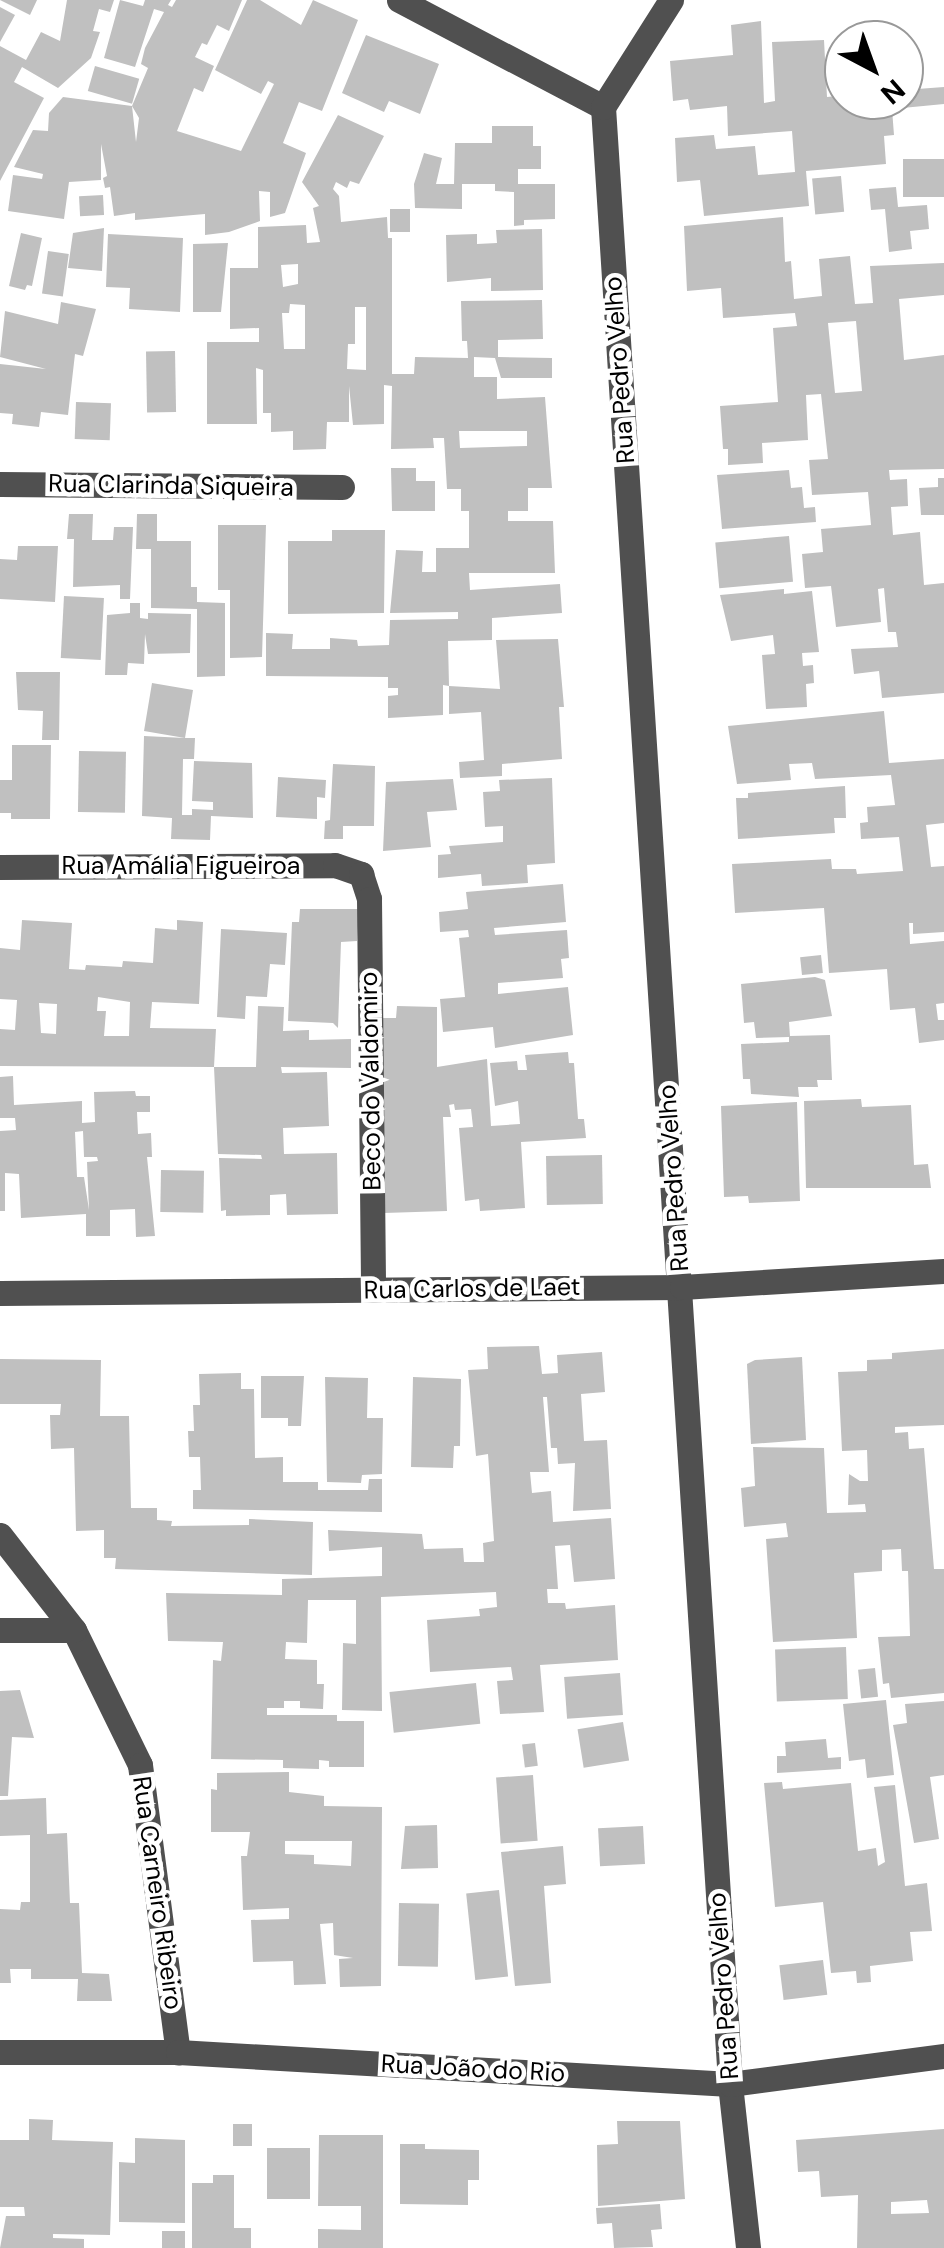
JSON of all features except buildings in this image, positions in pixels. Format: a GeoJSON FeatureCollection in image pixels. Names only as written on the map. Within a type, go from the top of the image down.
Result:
{"type":"FeatureCollection","features":[{"type":"Feature","properties":{"kind":"street"},"geometry":{"type":"LineString","coordinates":[[400,0],[603,107],[671,0]]}},
{"type":"Feature","properties":{"kind":"street","name":"Rua Pedro Velho"},"geometry":{"type":"LineString","coordinates":[[603,107],[682,1288],[730,2084],[748,2248]]}},
{"type":"Feature","properties":{"kind":"street","name":"Rua Clarinda Siqueira"},"geometry":{"type":"LineString","coordinates":[[0,484],[342,488]]}},
{"type":"Feature","properties":{"kind":"street","name":"Rua Amália Figueiroa"},"geometry":{"type":"LineString","coordinates":[[0,867],[335,865],[360,874]]}},
{"type":"Feature","properties":{"kind":"street","name":"Beco do Valdomiro"},"geometry":{"type":"LineString","coordinates":[[360,874],[369,899],[374,1290]]}},
{"type":"Feature","properties":{"kind":"street","name":"Rua Carlos de Laet"},"geometry":{"type":"LineString","coordinates":[[0,1293],[682,1288],[944,1271]]}},
{"type":"Feature","properties":{"kind":"street","name":"Rua Carneiro Ribeiro"},"geometry":{"type":"LineString","coordinates":[[0,1535],[74,1630],[140,1765],[178,2052]]}},
{"type":"Feature","properties":{"kind":"street"},"geometry":{"type":"LineString","coordinates":[[0,1630],[74,1630]]}},
{"type":"Feature","properties":{"kind":"street","name":"Rua João do Rio"},"geometry":{"type":"LineString","coordinates":[[0,2052],[178,2052],[730,2084],[944,2056]]}}]}
